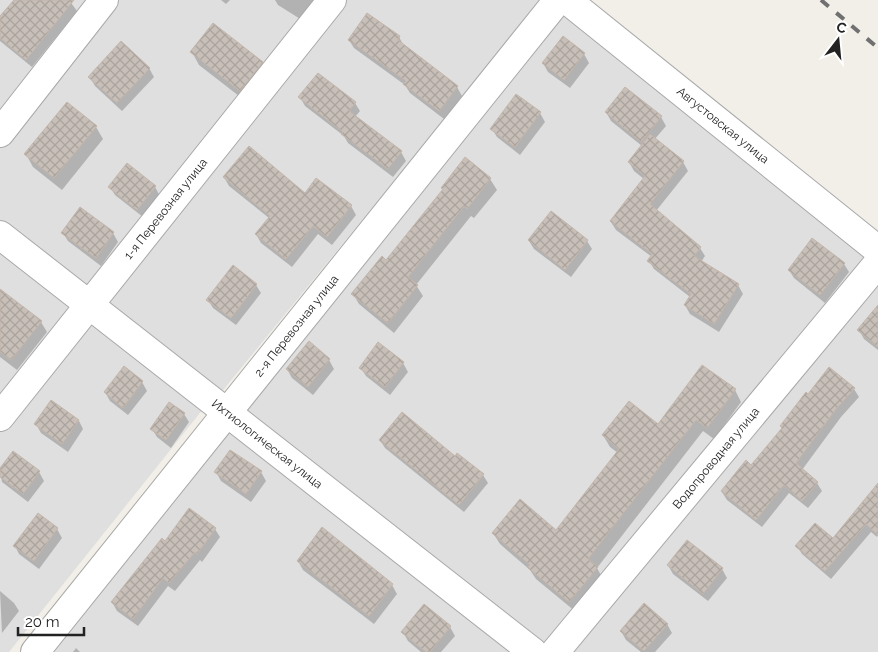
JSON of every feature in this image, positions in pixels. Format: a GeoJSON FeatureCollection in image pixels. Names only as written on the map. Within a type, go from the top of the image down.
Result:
{"type":"FeatureCollection","features":[{"type":"Feature","properties":{"kind":"street"},"geometry":{"type":"LineString","coordinates":[[0,133],[104,0]]}},
{"type":"Feature","properties":{"kind":"street","name":"1-я Перевозная улица"},"geometry":{"type":"LineString","coordinates":[[0,417],[332,0]]}},
{"type":"Feature","properties":{"kind":"street","name":"2-я Перевозная улица"},"geometry":{"type":"LineString","coordinates":[[35,652],[558,0]]}},
{"type":"Feature","properties":{"kind":"street","name":"Августовская улица"},"geometry":{"type":"LineString","coordinates":[[567,0],[878,250]]}},
{"type":"Feature","properties":{"kind":"street","name":"Ихтиологическая улица"},"geometry":{"type":"LineString","coordinates":[[0,235],[533,652]]}},
{"type":"Feature","properties":{"kind":"street","name":"Водопроводная улица"},"geometry":{"type":"LineString","coordinates":[[555,652],[878,263]]}},
{"type":"Feature","properties":{"kind":"shaded area"},"geometry":{"type":"Polygon","coordinates":[[[0,0],[97,0],[0,122],[0,0]]]}},
{"type":"Feature","properties":{"kind":"shaded area"},"geometry":{"type":"Polygon","coordinates":[[[107,0],[328,0],[88,300],[0,232],[0,137],[107,0]]]}},
{"type":"Feature","properties":{"kind":"shaded area"},"geometry":{"type":"Polygon","coordinates":[[[336,0],[542,0],[215,400],[94,305],[336,0]]]}},
{"type":"Feature","properties":{"kind":"shaded area"},"geometry":{"type":"Polygon","coordinates":[[[548,0],[878,254],[552,652],[219,403],[548,0]]]}},
{"type":"Feature","properties":{"kind":"shaded area"},"geometry":{"type":"Polygon","coordinates":[[[0,243],[80,306],[0,406],[0,243]]]}},
{"type":"Feature","properties":{"kind":"shaded area"},"geometry":{"type":"Polygon","coordinates":[[[878,268],[878,652],[560,652],[878,268]]]}},
{"type":"Feature","properties":{"kind":"shaded area"},"geometry":{"type":"Polygon","coordinates":[[[91,315],[207,404],[9,652],[0,652],[0,428],[91,315]]]}},
{"type":"Feature","properties":{"kind":"shaded area"},"geometry":{"type":"Polygon","coordinates":[[[216,413],[521,652],[27,652],[216,413]]]}},
{"type":"Feature","properties":{"kind":"building"},"geometry":{"type":"Polygon","coordinates":[[[14,0],[74,0],[26,60],[0,38],[0,16],[14,0]]]}},
{"type":"Feature","properties":{"kind":"building"},"geometry":{"type":"Polygon","coordinates":[[[367,13],[400,36],[398,40],[458,86],[439,111],[403,84],[406,81],[348,40],[367,13]]]}},
{"type":"Feature","properties":{"kind":"building"},"geometry":{"type":"Polygon","coordinates":[[[213,23],[263,62],[240,91],[190,52],[213,23]]]}},
{"type":"Feature","properties":{"kind":"building"},"geometry":{"type":"Polygon","coordinates":[[[563,36],[585,53],[564,80],[542,63],[563,36]]]}},
{"type":"Feature","properties":{"kind":"building"},"geometry":{"type":"Polygon","coordinates":[[[121,41],[150,68],[117,103],[88,77],[121,41]]]}},
{"type":"Feature","properties":{"kind":"building"},"geometry":{"type":"Polygon","coordinates":[[[318,73],[356,102],[349,111],[402,151],[388,169],[341,134],[343,132],[298,97],[318,73]]]}},
{"type":"Feature","properties":{"kind":"building"},"geometry":{"type":"Polygon","coordinates":[[[625,87],[662,116],[641,142],[605,112],[625,87]]]}},
{"type":"Feature","properties":{"kind":"building"},"geometry":{"type":"Polygon","coordinates":[[[516,94],[541,112],[515,147],[490,129],[516,94]]]}},
{"type":"Feature","properties":{"kind":"building"},"geometry":{"type":"Polygon","coordinates":[[[67,102],[97,126],[54,178],[24,154],[67,102]]]}},
{"type":"Feature","properties":{"kind":"building"},"geometry":{"type":"Polygon","coordinates":[[[650,134],[684,161],[650,204],[701,247],[694,256],[739,284],[714,324],[684,305],[691,294],[647,261],[652,254],[610,221],[645,176],[628,162],[650,134]]]}},
{"type":"Feature","properties":{"kind":"building"},"geometry":{"type":"Polygon","coordinates":[[[249,146],[305,193],[316,178],[352,205],[327,237],[313,226],[286,259],[255,234],[270,216],[223,177],[249,146]]]}},
{"type":"Feature","properties":{"kind":"building"},"geometry":{"type":"Polygon","coordinates":[[[465,157],[491,178],[467,209],[464,206],[408,277],[418,285],[388,323],[351,294],[382,256],[386,260],[443,189],[441,188],[465,157]]]}},
{"type":"Feature","properties":{"kind":"building"},"geometry":{"type":"Polygon","coordinates":[[[127,163],[156,186],[137,210],[108,187],[127,163]]]}},
{"type":"Feature","properties":{"kind":"building"},"geometry":{"type":"Polygon","coordinates":[[[80,207],[114,232],[96,258],[61,233],[80,207]]]}},
{"type":"Feature","properties":{"kind":"building"},"geometry":{"type":"Polygon","coordinates":[[[551,211],[588,240],[565,270],[528,240],[551,211]]]}},
{"type":"Feature","properties":{"kind":"building"},"geometry":{"type":"Polygon","coordinates":[[[812,238],[845,263],[820,295],[788,270],[812,238]]]}},
{"type":"Feature","properties":{"kind":"building"},"geometry":{"type":"Polygon","coordinates":[[[233,265],[257,284],[231,318],[206,300],[233,265]]]}},
{"type":"Feature","properties":{"kind":"building"},"geometry":{"type":"Polygon","coordinates":[[[0,289],[42,321],[11,360],[0,352],[0,289]]]}},
{"type":"Feature","properties":{"kind":"building"},"geometry":{"type":"Polygon","coordinates":[[[878,305],[878,347],[857,330],[878,305]]]}},
{"type":"Feature","properties":{"kind":"building"},"geometry":{"type":"Polygon","coordinates":[[[309,341],[330,359],[308,387],[286,369],[309,341]]]}},
{"type":"Feature","properties":{"kind":"building"},"geometry":{"type":"Polygon","coordinates":[[[378,342],[404,362],[385,387],[359,368],[378,342]]]}},
{"type":"Feature","properties":{"kind":"building"},"geometry":{"type":"Polygon","coordinates":[[[702,365],[736,389],[707,428],[696,420],[588,559],[598,567],[569,602],[527,567],[530,565],[492,533],[520,499],[556,530],[619,449],[602,435],[629,401],[658,424],[702,365]]]}},
{"type":"Feature","properties":{"kind":"building"},"geometry":{"type":"Polygon","coordinates":[[[124,366],[143,381],[123,408],[104,392],[124,366]]]}},
{"type":"Feature","properties":{"kind":"building"},"geometry":{"type":"Polygon","coordinates":[[[829,367],[855,388],[836,409],[796,463],[818,482],[802,501],[784,485],[756,520],[721,491],[746,460],[751,465],[782,428],[780,426],[806,392],[808,394],[829,367]]]}},
{"type":"Feature","properties":{"kind":"building"},"geometry":{"type":"Polygon","coordinates":[[[51,400],[79,420],[62,444],[34,424],[51,400]]]}},
{"type":"Feature","properties":{"kind":"building"},"geometry":{"type":"Polygon","coordinates":[[[169,402],[185,413],[166,440],[150,429],[169,402]]]}},
{"type":"Feature","properties":{"kind":"building"},"geometry":{"type":"Polygon","coordinates":[[[402,412],[455,456],[457,453],[484,474],[459,505],[379,440],[402,412]]]}},
{"type":"Feature","properties":{"kind":"building"},"geometry":{"type":"Polygon","coordinates":[[[230,450],[262,471],[246,494],[214,472],[230,450]]]}},
{"type":"Feature","properties":{"kind":"building"},"geometry":{"type":"Polygon","coordinates":[[[13,451],[40,471],[23,494],[0,477],[0,468],[13,451]]]}},
{"type":"Feature","properties":{"kind":"building"},"geometry":{"type":"Polygon","coordinates":[[[878,483],[878,535],[866,524],[825,571],[795,546],[815,523],[833,538],[878,483]]]}},
{"type":"Feature","properties":{"kind":"building"},"geometry":{"type":"Polygon","coordinates":[[[189,508],[216,528],[197,554],[195,552],[169,583],[163,578],[133,619],[111,602],[162,538],[165,541],[189,508]]]}},
{"type":"Feature","properties":{"kind":"building"},"geometry":{"type":"Polygon","coordinates":[[[38,513],[58,528],[34,561],[13,546],[38,513]]]}},
{"type":"Feature","properties":{"kind":"building"},"geometry":{"type":"Polygon","coordinates":[[[322,527],[393,584],[369,616],[297,561],[322,527]]]}},
{"type":"Feature","properties":{"kind":"building"},"geometry":{"type":"Polygon","coordinates":[[[687,540],[723,568],[703,594],[667,565],[687,540]]]}},
{"type":"Feature","properties":{"kind":"building"},"geometry":{"type":"Polygon","coordinates":[[[644,603],[668,624],[644,651],[620,631],[644,603]]]}},
{"type":"Feature","properties":{"kind":"building"},"geometry":{"type":"Polygon","coordinates":[[[424,604],[451,626],[430,652],[426,652],[401,632],[424,604]]]}},
{"type":"Feature","properties":{"kind":"railway"},"geometry":{"type":"LineString","coordinates":[[821,0],[878,48]]}}]}
